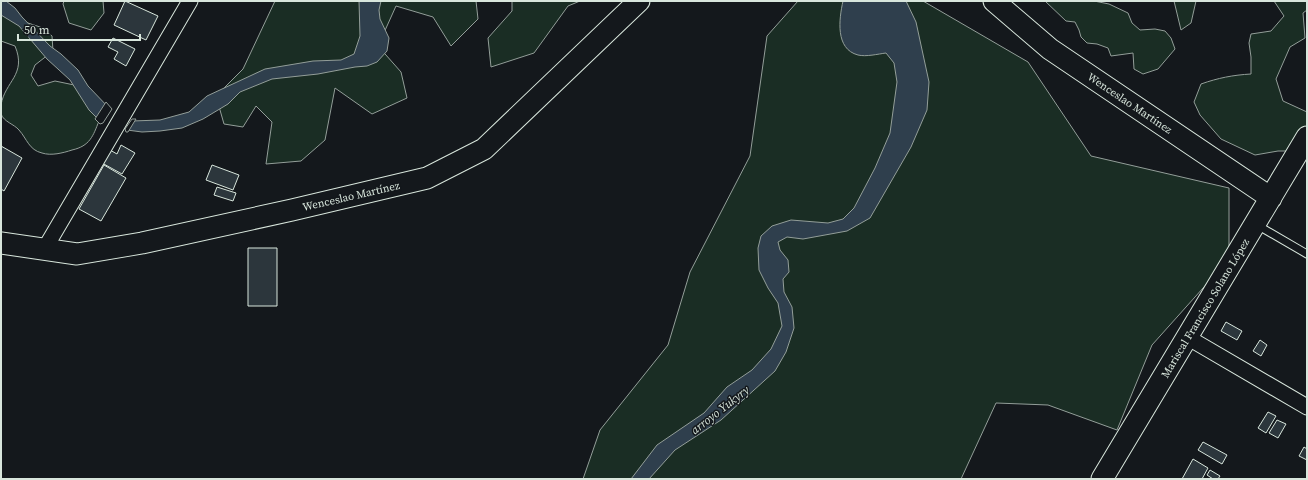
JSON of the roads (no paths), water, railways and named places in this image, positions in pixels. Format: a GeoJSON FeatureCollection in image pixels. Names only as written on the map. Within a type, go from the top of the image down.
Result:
{"type":"FeatureCollection","features":[{"type":"Feature","properties":{"kind":"main road","name":"Wenceslao Martínez"},"geometry":{"type":"LineString","coordinates":[[1,243],[77,254],[142,243],[427,178],[484,149],[639,1]]}},
{"type":"Feature","properties":{"kind":"main road","name":"Wenceslao Martínez"},"geometry":{"type":"LineString","coordinates":[[994,1],[1050,48],[1271,198]]}},
{"type":"Feature","properties":{"kind":"main road","name":"Mariscal Francisco Solano López"},"geometry":{"type":"LineString","coordinates":[[1102,479],[1307,137]]}},
{"type":"Feature","properties":{"kind":"street"},"geometry":{"type":"LineString","coordinates":[[44,250],[190,1]]}},
{"type":"Feature","properties":{"kind":"street"},"geometry":{"type":"LineString","coordinates":[[1187,337],[1307,407]]}},
{"type":"Feature","properties":{"kind":"lane"},"geometry":{"type":"LineString","coordinates":[[1255,224],[1307,254]]}},
{"type":"Feature","properties":{"kind":"water"},"geometry":{"type":"Polygon","coordinates":[[[1,1],[6,1],[15,8],[50,46],[78,70],[88,86],[110,109],[101,122],[89,110],[70,80],[47,59],[19,26],[1,15],[1,1]]]}},
{"type":"Feature","properties":{"kind":"water"},"geometry":{"type":"Polygon","coordinates":[[[359,1],[381,1],[379,10],[380,19],[389,38],[387,51],[377,62],[367,66],[318,74],[272,79],[240,92],[228,104],[203,119],[182,128],[142,132],[127,130],[132,121],[160,120],[189,112],[207,96],[265,69],[313,61],[341,60],[354,54],[360,36],[359,1]]]}},
{"type":"Feature","properties":{"kind":"water","name":"arroyo Yukyry"},"geometry":{"type":"Polygon","coordinates":[[[843,1],[906,1],[916,22],[929,82],[927,110],[911,147],[870,218],[847,231],[803,239],[787,237],[778,242],[780,250],[788,260],[789,272],[783,279],[784,292],[792,307],[794,328],[786,352],[775,371],[721,420],[675,450],[649,479],[631,479],[657,445],[704,413],[727,387],[752,370],[771,349],[782,326],[778,303],[759,270],[758,248],[761,236],[772,226],[791,220],[828,223],[843,219],[854,208],[875,168],[890,133],[897,82],[894,63],[886,53],[861,56],[851,52],[845,47],[840,32],[840,16],[843,1]]]}}]}
